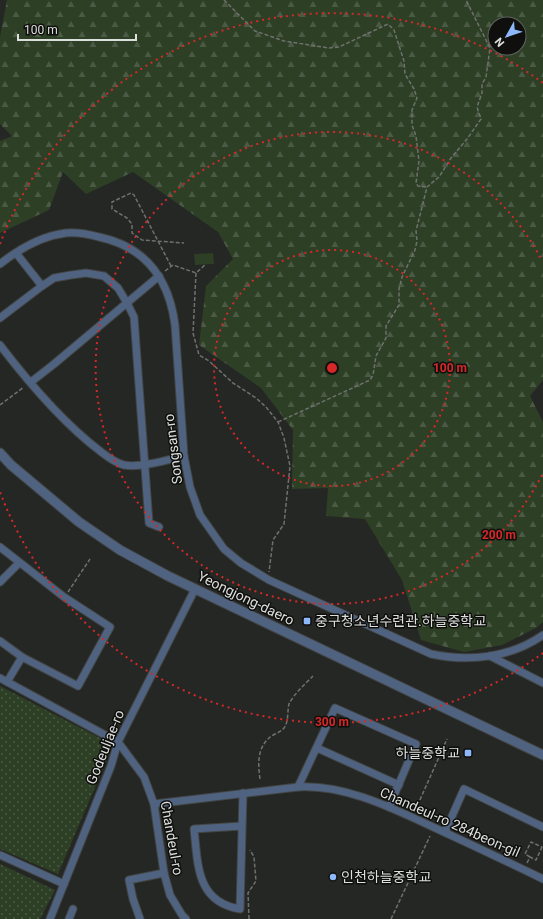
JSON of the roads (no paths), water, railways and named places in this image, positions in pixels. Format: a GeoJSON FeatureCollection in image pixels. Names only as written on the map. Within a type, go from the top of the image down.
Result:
{"type":"FeatureCollection","features":[{"type":"Feature","properties":{"kind":"street","name":"Songsan-ro"},"geometry":{"type":"LineString","coordinates":[[0,264],[34,242],[65,234],[77,233],[116,241],[148,261],[161,274],[173,308],[184,456],[190,487],[200,515],[224,549],[240,563],[269,580],[431,654],[450,658],[470,658],[507,653],[525,645],[543,634]]}},
{"type":"Feature","properties":{"kind":"street"},"geometry":{"type":"LineString","coordinates":[[16,253],[42,286]]}},
{"type":"Feature","properties":{"kind":"street"},"geometry":{"type":"LineString","coordinates":[[0,318],[54,278],[86,273],[104,276],[118,288],[134,318],[149,522],[159,527]]}},
{"type":"Feature","properties":{"kind":"street"},"geometry":{"type":"LineString","coordinates":[[29,384],[161,274]]}},
{"type":"Feature","properties":{"kind":"street"},"geometry":{"type":"LineString","coordinates":[[0,345],[29,384],[93,446],[114,461],[124,465],[145,464],[184,456]]}},
{"type":"Feature","properties":{"kind":"street","name":"Yeongjong-daero"},"geometry":{"type":"LineString","coordinates":[[0,453],[11,465],[79,522],[120,550],[168,576],[543,756]]}},
{"type":"Feature","properties":{"kind":"street"},"geometry":{"type":"LineString","coordinates":[[0,547],[64,597],[110,627],[78,686],[22,658],[0,641]]}},
{"type":"Feature","properties":{"kind":"street"},"geometry":{"type":"LineString","coordinates":[[0,582],[19,563]]}},
{"type":"Feature","properties":{"kind":"street","name":"Godeuljae-ro"},"geometry":{"type":"LineString","coordinates":[[50,919],[111,766],[118,742],[195,589]]}},
{"type":"Feature","properties":{"kind":"street"},"geometry":{"type":"LineString","coordinates":[[490,656],[543,683]]}},
{"type":"Feature","properties":{"kind":"street"},"geometry":{"type":"LineString","coordinates":[[7,682],[22,658]]}},
{"type":"Feature","properties":{"kind":"street"},"geometry":{"type":"LineString","coordinates":[[0,678],[118,742]]}},
{"type":"Feature","properties":{"kind":"street"},"geometry":{"type":"LineString","coordinates":[[298,787],[335,708],[416,744],[390,807]]}},
{"type":"Feature","properties":{"kind":"street","name":"Chandeul-ro"},"geometry":{"type":"LineString","coordinates":[[118,742],[144,777],[154,804],[164,873],[170,895],[186,919]]}},
{"type":"Feature","properties":{"kind":"street"},"geometry":{"type":"LineString","coordinates":[[316,748],[399,785]]}},
{"type":"Feature","properties":{"kind":"street","name":"Chandeul-ro 284beon-gil"},"geometry":{"type":"LineString","coordinates":[[154,804],[309,786],[339,790],[390,807],[543,879]]}},
{"type":"Feature","properties":{"kind":"street"},"geometry":{"type":"LineString","coordinates":[[445,832],[464,789],[543,827]]}},
{"type":"Feature","properties":{"kind":"street"},"geometry":{"type":"LineString","coordinates":[[242,826],[194,829],[199,871],[202,882],[217,900],[228,907],[240,909],[243,793]]}},
{"type":"Feature","properties":{"kind":"street"},"geometry":{"type":"LineString","coordinates":[[0,855],[64,884]]}},
{"type":"Feature","properties":{"kind":"street"},"geometry":{"type":"LineString","coordinates":[[140,919],[133,899],[129,880],[164,873]]}},
{"type":"Feature","properties":{"kind":"street"},"geometry":{"type":"LineString","coordinates":[[69,919],[73,909]]}},
{"type":"Feature","properties":{"kind":"place","name":"중구청소년수련관.하늘중학교"},"geometry":{"type":"Point","coordinates":[307,621]}},
{"type":"Feature","properties":{"kind":"place","name":"하늘중학교"},"geometry":{"type":"Point","coordinates":[468,753]}},
{"type":"Feature","properties":{"kind":"place","name":"인천하늘중학교"},"geometry":{"type":"Point","coordinates":[333,877]}}]}
